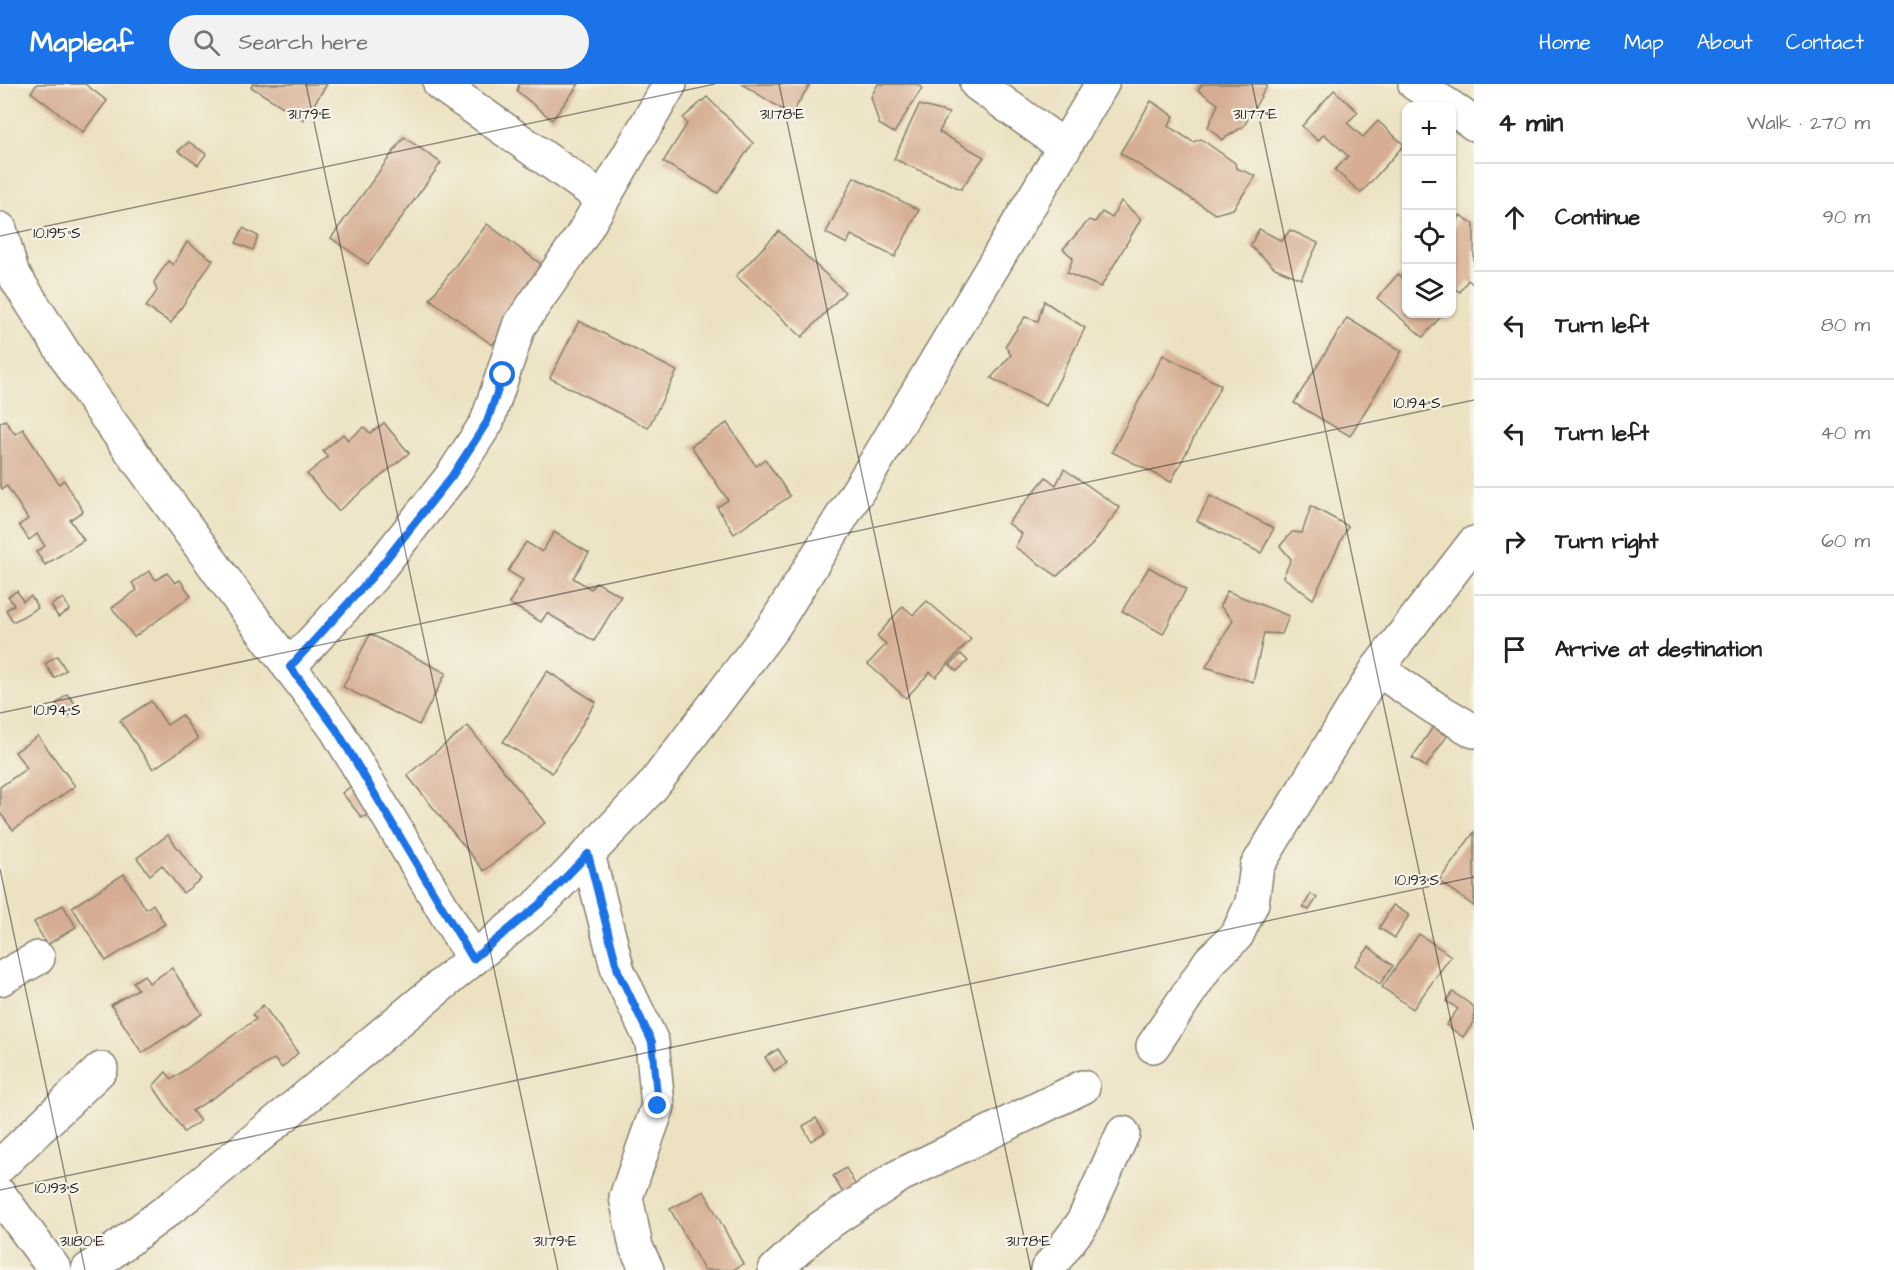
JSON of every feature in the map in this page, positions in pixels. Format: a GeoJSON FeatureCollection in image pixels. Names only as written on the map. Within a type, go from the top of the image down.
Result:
{"type":"FeatureCollection","features":[{"type":"Feature","properties":{"kind":"street"},"geometry":{"type":"LineString","coordinates":[[440,84],[603,199]]}},
{"type":"Feature","properties":{"kind":"street"},"geometry":{"type":"LineString","coordinates":[[290,667],[372,577],[452,476],[487,422],[519,326],[581,237],[670,84]]}},
{"type":"Feature","properties":{"kind":"street"},"geometry":{"type":"LineString","coordinates":[[977,84],[1065,147]]}},
{"type":"Feature","properties":{"kind":"street"},"geometry":{"type":"LineString","coordinates":[[88,1270],[189,1194],[542,902],[652,787],[774,626],[877,460],[1102,84]]}},
{"type":"Feature","properties":{"kind":"street"},"geometry":{"type":"LineString","coordinates":[[1415,84],[1442,102]]}},
{"type":"Feature","properties":{"kind":"street"},"geometry":{"type":"LineString","coordinates":[[1456,111],[1474,124]]}},
{"type":"Feature","properties":{"kind":"street"},"geometry":{"type":"LineString","coordinates":[[0,229],[12,272],[92,397],[336,729],[473,959]]}},
{"type":"Feature","properties":{"kind":"street"},"geometry":{"type":"LineString","coordinates":[[1153,1046],[1210,961],[1237,935],[1252,903],[1257,866],[1377,669],[1474,543]]}},
{"type":"Feature","properties":{"kind":"street"},"geometry":{"type":"LineString","coordinates":[[1377,669],[1474,731]]}},
{"type":"Feature","properties":{"kind":"street"},"geometry":{"type":"LineString","coordinates":[[588,854],[618,971],[652,1042],[658,1106],[626,1197],[636,1247],[647,1270]]}},
{"type":"Feature","properties":{"kind":"street"},"geometry":{"type":"LineString","coordinates":[[0,979],[38,958]]}},
{"type":"Feature","properties":{"kind":"street"},"geometry":{"type":"LineString","coordinates":[[0,1166],[101,1069]]}},
{"type":"Feature","properties":{"kind":"street"},"geometry":{"type":"LineString","coordinates":[[775,1270],[819,1229],[899,1176],[1083,1087]]}},
{"type":"Feature","properties":{"kind":"street"},"geometry":{"type":"LineString","coordinates":[[1047,1270],[1082,1224],[1123,1133]]}},
{"type":"Feature","properties":{"kind":"street"},"geometry":{"type":"LineString","coordinates":[[0,1195],[55,1270]]}},
{"type":"Feature","properties":{"kind":"building"},"geometry":{"type":"Polygon","coordinates":[[[37,84],[85,84],[107,101],[83,132],[31,92],[37,84]]]}},
{"type":"Feature","properties":{"kind":"building"},"geometry":{"type":"Polygon","coordinates":[[[253,84],[327,84],[304,120],[251,87],[253,84]]]}},
{"type":"Feature","properties":{"kind":"building"},"geometry":{"type":"Polygon","coordinates":[[[519,84],[579,84],[552,120],[517,91],[519,84]]]}},
{"type":"Feature","properties":{"kind":"building"},"geometry":{"type":"Polygon","coordinates":[[[742,84],[810,84],[791,115],[742,84]]]}},
{"type":"Feature","properties":{"kind":"building"},"geometry":{"type":"Polygon","coordinates":[[[878,84],[917,84],[922,88],[894,133],[879,124],[871,97],[878,84]]]}},
{"type":"Feature","properties":{"kind":"building"},"geometry":{"type":"Polygon","coordinates":[[[1202,84],[1268,84],[1244,126],[1222,140],[1208,127],[1218,104],[1198,90],[1202,84]]]}},
{"type":"Feature","properties":{"kind":"building"},"geometry":{"type":"Polygon","coordinates":[[[1334,90],[1358,112],[1347,123],[1363,137],[1378,121],[1402,143],[1402,147],[1361,193],[1335,170],[1348,156],[1324,134],[1318,141],[1302,126],[1334,90]]]}},
{"type":"Feature","properties":{"kind":"building"},"geometry":{"type":"Polygon","coordinates":[[[707,97],[753,143],[718,193],[663,162],[687,124],[683,118],[707,97]]]}},
{"type":"Feature","properties":{"kind":"building"},"geometry":{"type":"Polygon","coordinates":[[[1151,101],[1174,116],[1168,126],[1193,142],[1201,139],[1235,163],[1236,168],[1256,176],[1233,209],[1215,214],[1120,153],[1151,101]]]}},
{"type":"Feature","properties":{"kind":"building"},"geometry":{"type":"Polygon","coordinates":[[[919,105],[949,113],[939,132],[984,157],[961,189],[894,159],[919,105]]]}},
{"type":"Feature","properties":{"kind":"building"},"geometry":{"type":"Polygon","coordinates":[[[404,137],[441,163],[368,264],[331,238],[404,137]]]}},
{"type":"Feature","properties":{"kind":"building"},"geometry":{"type":"Polygon","coordinates":[[[189,142],[206,154],[198,165],[178,151],[189,142]]]}},
{"type":"Feature","properties":{"kind":"building"},"geometry":{"type":"Polygon","coordinates":[[[854,177],[919,210],[895,257],[851,235],[847,244],[826,233],[854,177]]]}},
{"type":"Feature","properties":{"kind":"building"},"geometry":{"type":"Polygon","coordinates":[[[1121,201],[1141,219],[1101,287],[1067,273],[1073,258],[1063,249],[1089,220],[1095,222],[1102,212],[1112,218],[1121,201]]]}},
{"type":"Feature","properties":{"kind":"building"},"geometry":{"type":"Polygon","coordinates":[[[1460,215],[1474,224],[1474,285],[1468,280],[1460,292],[1456,290],[1456,224],[1460,215]]]}},
{"type":"Feature","properties":{"kind":"building"},"geometry":{"type":"Polygon","coordinates":[[[487,224],[549,270],[492,345],[430,299],[487,224]]]}},
{"type":"Feature","properties":{"kind":"building"},"geometry":{"type":"Polygon","coordinates":[[[243,228],[258,236],[253,250],[236,243],[243,228]]]}},
{"type":"Feature","properties":{"kind":"building"},"geometry":{"type":"Polygon","coordinates":[[[1259,229],[1282,241],[1290,230],[1318,243],[1301,279],[1275,268],[1250,246],[1259,229]]]}},
{"type":"Feature","properties":{"kind":"building"},"geometry":{"type":"Polygon","coordinates":[[[779,231],[845,292],[802,337],[736,276],[779,231]]]}},
{"type":"Feature","properties":{"kind":"building"},"geometry":{"type":"Polygon","coordinates":[[[187,242],[213,260],[171,323],[146,307],[157,291],[154,282],[168,261],[173,265],[187,242]]]}},
{"type":"Feature","properties":{"kind":"building"},"geometry":{"type":"Polygon","coordinates":[[[1398,274],[1402,278],[1402,318],[1440,318],[1423,337],[1377,298],[1398,274]]]}},
{"type":"Feature","properties":{"kind":"building"},"geometry":{"type":"Polygon","coordinates":[[[1044,301],[1085,328],[1046,406],[991,378],[1011,355],[1005,346],[1025,317],[1038,321],[1044,301]]]}},
{"type":"Feature","properties":{"kind":"building"},"geometry":{"type":"Polygon","coordinates":[[[1347,318],[1402,351],[1350,436],[1294,403],[1347,318]]]}},
{"type":"Feature","properties":{"kind":"building"},"geometry":{"type":"Polygon","coordinates":[[[579,321],[677,371],[648,428],[550,378],[579,321]]]}},
{"type":"Feature","properties":{"kind":"building"},"geometry":{"type":"Polygon","coordinates":[[[1163,355],[1221,385],[1171,482],[1112,452],[1163,355]]]}},
{"type":"Feature","properties":{"kind":"building"},"geometry":{"type":"Polygon","coordinates":[[[5,420],[15,434],[23,429],[59,484],[64,480],[83,511],[70,520],[84,540],[45,565],[36,552],[45,546],[37,534],[29,540],[19,525],[28,519],[7,486],[2,489],[0,485],[0,423],[5,420]]]}},
{"type":"Feature","properties":{"kind":"building"},"geometry":{"type":"Polygon","coordinates":[[[384,423],[409,453],[338,511],[307,474],[328,457],[323,451],[343,434],[348,440],[364,427],[370,433],[384,423]]]}},
{"type":"Feature","properties":{"kind":"building"},"geometry":{"type":"Polygon","coordinates":[[[727,423],[756,466],[765,459],[790,496],[734,534],[717,507],[728,500],[691,446],[727,423]]]}},
{"type":"Feature","properties":{"kind":"building"},"geometry":{"type":"Polygon","coordinates":[[[1064,469],[1120,508],[1091,546],[1057,576],[1015,547],[1022,534],[1008,523],[1046,477],[1056,485],[1064,469]]]}},
{"type":"Feature","properties":{"kind":"building"},"geometry":{"type":"Polygon","coordinates":[[[1210,496],[1274,528],[1261,553],[1197,521],[1210,496]]]}},
{"type":"Feature","properties":{"kind":"building"},"geometry":{"type":"Polygon","coordinates":[[[1311,506],[1348,526],[1313,599],[1283,577],[1291,559],[1280,546],[1292,532],[1302,533],[1311,506]]]}},
{"type":"Feature","properties":{"kind":"building"},"geometry":{"type":"Polygon","coordinates":[[[554,532],[589,553],[573,578],[591,589],[596,582],[621,596],[594,641],[547,613],[541,622],[509,603],[523,580],[508,571],[526,542],[542,552],[554,532]]]}},
{"type":"Feature","properties":{"kind":"building"},"geometry":{"type":"Polygon","coordinates":[[[1149,567],[1186,589],[1163,634],[1122,611],[1149,567]]]}},
{"type":"Feature","properties":{"kind":"building"},"geometry":{"type":"Polygon","coordinates":[[[149,571],[156,580],[167,573],[175,583],[180,580],[191,596],[134,637],[112,608],[137,590],[132,583],[149,571]]]}},
{"type":"Feature","properties":{"kind":"building"},"geometry":{"type":"Polygon","coordinates":[[[17,591],[23,601],[31,596],[38,608],[13,622],[6,610],[14,605],[8,596],[17,591]]]}},
{"type":"Feature","properties":{"kind":"building"},"geometry":{"type":"Polygon","coordinates":[[[1227,591],[1289,616],[1282,634],[1264,633],[1253,682],[1206,667],[1233,620],[1220,606],[1227,591]]]}},
{"type":"Feature","properties":{"kind":"building"},"geometry":{"type":"Polygon","coordinates":[[[63,598],[70,610],[58,617],[51,605],[63,598]]]}},
{"type":"Feature","properties":{"kind":"building"},"geometry":{"type":"Polygon","coordinates":[[[927,601],[971,639],[936,677],[930,672],[906,698],[868,664],[886,644],[877,636],[903,606],[913,615],[927,601]]]}},
{"type":"Feature","properties":{"kind":"building"},"geometry":{"type":"Polygon","coordinates":[[[370,634],[446,673],[419,725],[343,687],[370,634]]]}},
{"type":"Feature","properties":{"kind":"building"},"geometry":{"type":"Polygon","coordinates":[[[961,654],[968,661],[957,671],[950,665],[961,654]]]}},
{"type":"Feature","properties":{"kind":"building"},"geometry":{"type":"Polygon","coordinates":[[[57,656],[66,670],[54,678],[45,664],[57,656]]]}},
{"type":"Feature","properties":{"kind":"building"},"geometry":{"type":"Polygon","coordinates":[[[547,671],[596,702],[552,773],[503,742],[547,671]]]}},
{"type":"Feature","properties":{"kind":"building"},"geometry":{"type":"Polygon","coordinates":[[[67,694],[78,707],[67,717],[56,704],[67,694]]]}},
{"type":"Feature","properties":{"kind":"building"},"geometry":{"type":"Polygon","coordinates":[[[151,701],[167,725],[182,715],[198,739],[153,769],[120,721],[151,701]]]}},
{"type":"Feature","properties":{"kind":"building"},"geometry":{"type":"Polygon","coordinates":[[[468,726],[545,823],[484,871],[407,775],[468,726]]]}},
{"type":"Feature","properties":{"kind":"building"},"geometry":{"type":"Polygon","coordinates":[[[1433,727],[1447,736],[1426,767],[1412,758],[1433,727]]]}},
{"type":"Feature","properties":{"kind":"building"},"geometry":{"type":"Polygon","coordinates":[[[38,736],[75,786],[13,830],[0,813],[0,787],[27,768],[15,752],[38,736]]]}},
{"type":"Feature","properties":{"kind":"building"},"geometry":{"type":"Polygon","coordinates":[[[353,785],[372,811],[362,818],[342,793],[353,785]]]}},
{"type":"Feature","properties":{"kind":"building"},"geometry":{"type":"Polygon","coordinates":[[[1474,832],[1474,906],[1439,881],[1474,832]]]}},
{"type":"Feature","properties":{"kind":"building"},"geometry":{"type":"Polygon","coordinates":[[[168,835],[201,879],[183,893],[162,865],[150,875],[137,858],[168,835]]]}},
{"type":"Feature","properties":{"kind":"building"},"geometry":{"type":"Polygon","coordinates":[[[124,874],[146,909],[153,904],[165,924],[106,961],[72,907],[124,874]]]}},
{"type":"Feature","properties":{"kind":"building"},"geometry":{"type":"Polygon","coordinates":[[[1311,894],[1317,898],[1309,910],[1303,907],[1311,894]]]}},
{"type":"Feature","properties":{"kind":"building"},"geometry":{"type":"Polygon","coordinates":[[[63,905],[76,927],[47,945],[34,922],[63,905]]]}},
{"type":"Feature","properties":{"kind":"building"},"geometry":{"type":"Polygon","coordinates":[[[1393,905],[1409,915],[1395,938],[1379,928],[1393,905]]]}},
{"type":"Feature","properties":{"kind":"building"},"geometry":{"type":"Polygon","coordinates":[[[1419,934],[1451,956],[1413,1009],[1382,987],[1419,934]]]}},
{"type":"Feature","properties":{"kind":"building"},"geometry":{"type":"Polygon","coordinates":[[[1369,947],[1393,966],[1380,984],[1355,965],[1369,947]]]}},
{"type":"Feature","properties":{"kind":"building"},"geometry":{"type":"Polygon","coordinates":[[[172,968],[202,1014],[142,1053],[111,1005],[138,989],[133,982],[144,975],[149,983],[172,968]]]}},
{"type":"Feature","properties":{"kind":"building"},"geometry":{"type":"Polygon","coordinates":[[[1453,992],[1474,1007],[1474,1022],[1463,1037],[1446,1025],[1458,1009],[1446,1001],[1453,992]]]}},
{"type":"Feature","properties":{"kind":"building"},"geometry":{"type":"Polygon","coordinates":[[[263,1005],[298,1053],[282,1068],[274,1059],[192,1111],[200,1121],[184,1132],[153,1086],[166,1072],[172,1079],[256,1019],[252,1015],[263,1005]]]}},
{"type":"Feature","properties":{"kind":"building"},"geometry":{"type":"Polygon","coordinates":[[[778,1049],[787,1063],[774,1071],[765,1057],[778,1049]]]}},
{"type":"Feature","properties":{"kind":"building"},"geometry":{"type":"Polygon","coordinates":[[[816,1118],[825,1132],[811,1141],[803,1126],[816,1118]]]}},
{"type":"Feature","properties":{"kind":"building"},"geometry":{"type":"Polygon","coordinates":[[[846,1168],[856,1186],[843,1193],[833,1176],[846,1168]]]}},
{"type":"Feature","properties":{"kind":"building"},"geometry":{"type":"Polygon","coordinates":[[[704,1191],[743,1264],[733,1270],[704,1270],[670,1209],[704,1191]]]}},
{"type":"Feature","properties":{"kind":"route"},"geometry":{"type":"LineString","coordinates":[[503,375],[487,422],[452,476],[372,577],[290,667],[336,729],[473,959],[542,902],[588,854],[618,971],[652,1042],[658,1106]]}}]}
